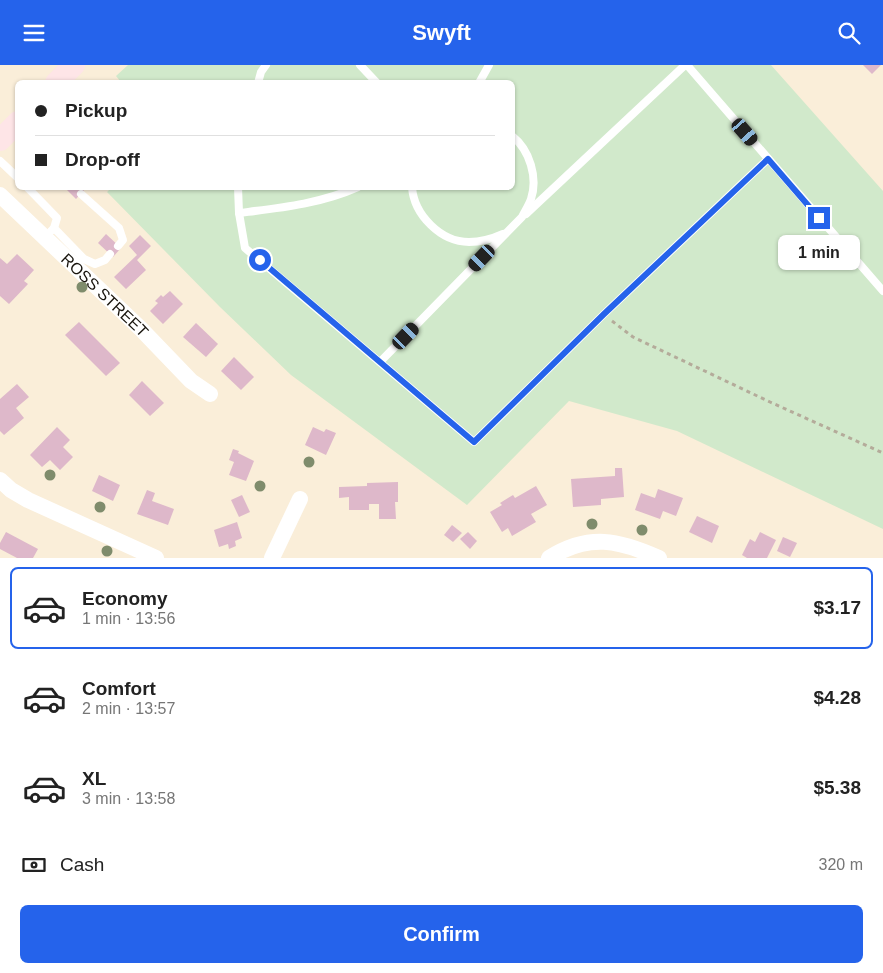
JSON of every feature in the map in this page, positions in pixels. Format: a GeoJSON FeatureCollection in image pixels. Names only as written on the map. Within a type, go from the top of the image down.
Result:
{"type":"FeatureCollection","features":[{"type":"Feature","properties":{"kind":"street","name":"ROSS STREET"},"geometry":{"type":"LineString","coordinates":[[0,195],[49,233],[191,381],[210,394]]}},
{"type":"Feature","properties":{"kind":"street"},"geometry":{"type":"LineString","coordinates":[[0,480],[28,500],[156,558]]}},
{"type":"Feature","properties":{"kind":"street"},"geometry":{"type":"LineString","coordinates":[[272,558],[300,499]]}},
{"type":"Feature","properties":{"kind":"street"},"geometry":{"type":"LineString","coordinates":[[549,558],[578,544],[608,541],[631,546],[659,558]]}},
{"type":"Feature","properties":{"kind":"lane"},"geometry":{"type":"LineString","coordinates":[[259,80],[266,65]]}},
{"type":"Feature","properties":{"kind":"lane"},"geometry":{"type":"LineString","coordinates":[[360,65],[374,80]]}},
{"type":"Feature","properties":{"kind":"lane"},"geometry":{"type":"LineString","coordinates":[[480,80],[489,65]]}},
{"type":"Feature","properties":{"kind":"lane"},"geometry":{"type":"LineString","coordinates":[[380,362],[522,217],[686,65],[883,291]]}},
{"type":"Feature","properties":{"kind":"lane"},"geometry":{"type":"LineString","coordinates":[[515,138],[528,157],[534,177],[531,198],[522,217]]}},
{"type":"Feature","properties":{"kind":"lane"},"geometry":{"type":"LineString","coordinates":[[238,190],[238,213],[245,248],[474,442],[604,314],[768,159]]}},
{"type":"Feature","properties":{"kind":"lane"},"geometry":{"type":"LineString","coordinates":[[0,161],[15,175]]}},
{"type":"Feature","properties":{"kind":"lane"},"geometry":{"type":"LineString","coordinates":[[30,190],[57,218],[49,233],[89,262],[95,264],[104,260],[110,254]]}},
{"type":"Feature","properties":{"kind":"lane"},"geometry":{"type":"LineString","coordinates":[[238,213],[301,205],[338,196],[351,190]]}},
{"type":"Feature","properties":{"kind":"lane"},"geometry":{"type":"LineString","coordinates":[[413,190],[417,209],[430,225],[447,237],[474,242],[488,240],[507,232]]}},
{"type":"Feature","properties":{"kind":"lane"},"geometry":{"type":"LineString","coordinates":[[81,194],[119,228],[123,240],[118,245]]}},
{"type":"Feature","properties":{"kind":"path"},"geometry":{"type":"LineString","coordinates":[[604,314],[633,337],[883,453]]}},
{"type":"Feature","properties":{"kind":"green space"},"geometry":{"type":"Polygon","coordinates":[[[128,65],[771,65],[883,191],[883,529],[677,431],[569,401],[467,505],[291,375],[220,307],[107,192],[109,190],[515,190],[515,80],[119,80],[116,76],[128,65]]]}},
{"type":"Feature","properties":{"kind":"building"},"geometry":{"type":"Polygon","coordinates":[[[863,65],[881,65],[872,74],[863,65]]]}},
{"type":"Feature","properties":{"kind":"building"},"geometry":{"type":"Polygon","coordinates":[[[67,190],[84,190],[76,199],[67,190]]]}},
{"type":"Feature","properties":{"kind":"building"},"geometry":{"type":"Polygon","coordinates":[[[106,234],[121,248],[113,257],[98,243],[106,234]]]}},
{"type":"Feature","properties":{"kind":"building"},"geometry":{"type":"Polygon","coordinates":[[[140,235],[151,246],[137,260],[146,270],[126,289],[114,277],[137,255],[129,246],[140,235]]]}},
{"type":"Feature","properties":{"kind":"building"},"geometry":{"type":"Polygon","coordinates":[[[17,254],[34,270],[24,281],[28,284],[9,304],[0,296],[0,258],[7,264],[17,254]]]}},
{"type":"Feature","properties":{"kind":"building"},"geometry":{"type":"Polygon","coordinates":[[[170,291],[183,304],[163,324],[150,311],[158,303],[155,301],[161,295],[163,297],[170,291]]]}},
{"type":"Feature","properties":{"kind":"building"},"geometry":{"type":"Polygon","coordinates":[[[79,322],[120,363],[106,376],[65,335],[79,322]]]}},
{"type":"Feature","properties":{"kind":"building"},"geometry":{"type":"Polygon","coordinates":[[[196,323],[218,344],[206,357],[183,337],[196,323]]]}},
{"type":"Feature","properties":{"kind":"building"},"geometry":{"type":"Polygon","coordinates":[[[234,357],[254,377],[241,390],[221,371],[234,357]]]}},
{"type":"Feature","properties":{"kind":"building"},"geometry":{"type":"Polygon","coordinates":[[[142,381],[164,403],[150,416],[129,395],[142,381]]]}},
{"type":"Feature","properties":{"kind":"building"},"geometry":{"type":"Polygon","coordinates":[[[17,384],[29,397],[16,408],[24,418],[4,435],[0,431],[0,399],[17,384]]]}},
{"type":"Feature","properties":{"kind":"building"},"geometry":{"type":"Polygon","coordinates":[[[57,427],[70,440],[63,447],[73,457],[60,470],[50,460],[42,467],[30,455],[57,427]]]}},
{"type":"Feature","properties":{"kind":"building"},"geometry":{"type":"Polygon","coordinates":[[[313,427],[324,432],[326,429],[336,433],[326,455],[305,445],[313,427]]]}},
{"type":"Feature","properties":{"kind":"building"},"geometry":{"type":"Polygon","coordinates":[[[233,449],[254,461],[246,481],[229,475],[234,462],[229,460],[233,449]]]}},
{"type":"Feature","properties":{"kind":"building"},"geometry":{"type":"Polygon","coordinates":[[[615,468],[622,468],[624,497],[601,499],[601,505],[573,507],[571,479],[615,476],[615,468]]]}},
{"type":"Feature","properties":{"kind":"building"},"geometry":{"type":"Polygon","coordinates":[[[99,475],[120,485],[113,501],[92,491],[99,475]]]}},
{"type":"Feature","properties":{"kind":"building"},"geometry":{"type":"Polygon","coordinates":[[[398,482],[398,502],[395,502],[396,519],[379,519],[379,504],[369,504],[369,510],[349,510],[349,497],[339,498],[339,487],[367,486],[367,483],[398,482]]]}},
{"type":"Feature","properties":{"kind":"building"},"geometry":{"type":"Polygon","coordinates":[[[536,486],[547,505],[531,514],[536,522],[512,536],[508,528],[502,532],[490,512],[502,505],[500,503],[513,495],[515,498],[536,486]]]}},
{"type":"Feature","properties":{"kind":"building"},"geometry":{"type":"Polygon","coordinates":[[[658,489],[683,498],[676,516],[663,511],[660,519],[635,510],[641,493],[655,498],[658,489]]]}},
{"type":"Feature","properties":{"kind":"building"},"geometry":{"type":"Polygon","coordinates":[[[147,490],[155,493],[152,501],[174,509],[168,525],[137,514],[147,490]]]}},
{"type":"Feature","properties":{"kind":"building"},"geometry":{"type":"Polygon","coordinates":[[[242,495],[250,512],[239,517],[231,500],[242,495]]]}},
{"type":"Feature","properties":{"kind":"building"},"geometry":{"type":"Polygon","coordinates":[[[697,516],[719,526],[712,543],[689,532],[697,516]]]}},
{"type":"Feature","properties":{"kind":"building"},"geometry":{"type":"Polygon","coordinates":[[[237,522],[242,538],[235,541],[236,546],[229,549],[228,544],[219,547],[214,530],[237,522]]]}},
{"type":"Feature","properties":{"kind":"building"},"geometry":{"type":"Polygon","coordinates":[[[452,525],[462,533],[453,542],[444,535],[452,525]]]}},
{"type":"Feature","properties":{"kind":"building"},"geometry":{"type":"Polygon","coordinates":[[[6,532],[38,549],[33,558],[17,558],[0,549],[0,543],[6,532]]]}},
{"type":"Feature","properties":{"kind":"building"},"geometry":{"type":"Polygon","coordinates":[[[468,532],[477,541],[470,549],[460,539],[468,532]]]}},
{"type":"Feature","properties":{"kind":"building"},"geometry":{"type":"Polygon","coordinates":[[[760,532],[776,540],[767,558],[747,558],[742,555],[750,539],[755,542],[760,532]]]}},
{"type":"Feature","properties":{"kind":"building"},"geometry":{"type":"Polygon","coordinates":[[[783,537],[797,543],[790,557],[777,551],[783,537]]]}},
{"type":"Feature","properties":{"kind":"route"},"geometry":{"type":"LineString","coordinates":[[260,260],[474,442],[604,314],[768,159],[819,218]]}}]}
